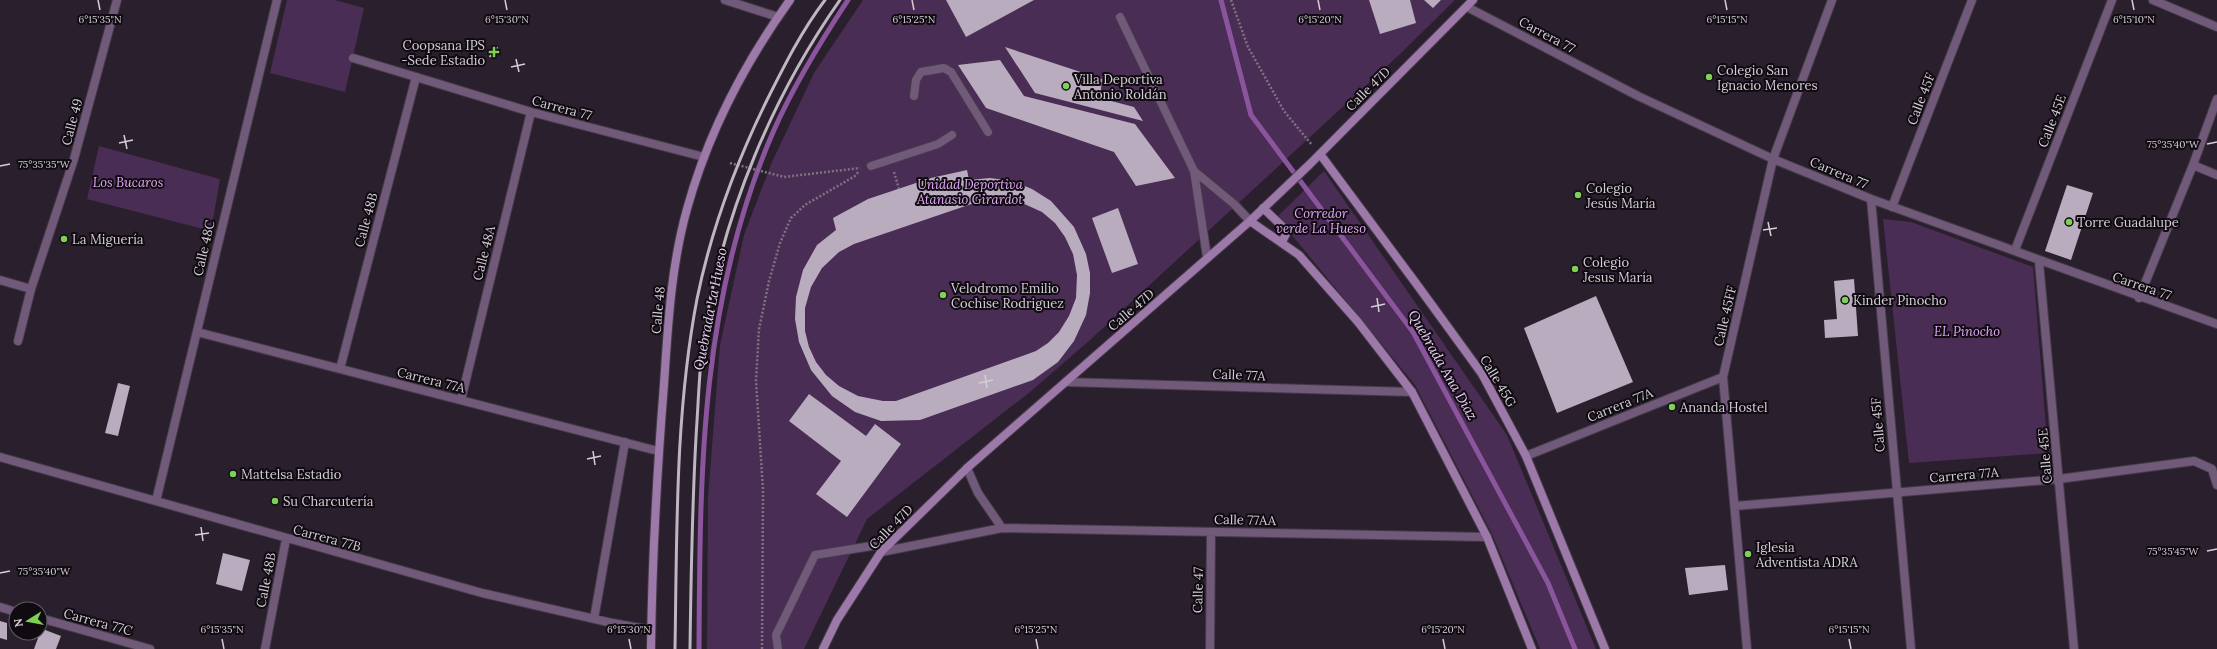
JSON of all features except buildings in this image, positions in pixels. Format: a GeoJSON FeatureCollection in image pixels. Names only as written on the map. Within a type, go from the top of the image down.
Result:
{"type":"FeatureCollection","features":[{"type":"Feature","properties":{"kind":"main road","name":"Calle 48"},"geometry":{"type":"LineString","coordinates":[[651,649],[658,451],[671,286],[686,210],[704,157],[737,82],[790,0]]}},
{"type":"Feature","properties":{"kind":"main road","name":"Calle 47D"},"geometry":{"type":"LineString","coordinates":[[823,649],[837,620],[881,552],[890,543],[967,468],[1250,221],[1310,164],[1317,152],[1473,0]]}},
{"type":"Feature","properties":{"kind":"main road","name":"Calle 45G"},"geometry":{"type":"LineString","coordinates":[[1317,152],[1482,374],[1526,456],[1605,649]]}},
{"type":"Feature","properties":{"kind":"main road"},"geometry":{"type":"LineString","coordinates":[[1265,206],[1284,228],[1286,234],[1282,242]]}},
{"type":"Feature","properties":{"kind":"main road"},"geometry":{"type":"LineString","coordinates":[[1250,221],[1282,242],[1299,256],[1358,322],[1412,392],[1487,537],[1532,649]]}},
{"type":"Feature","properties":{"kind":"street","name":"Calle 49"},"geometry":{"type":"LineString","coordinates":[[18,341],[31,289],[74,159],[118,0]]}},
{"type":"Feature","properties":{"kind":"street","name":"Calle 48C"},"geometry":{"type":"LineString","coordinates":[[156,501],[277,0]]}},
{"type":"Feature","properties":{"kind":"street"},"geometry":{"type":"LineString","coordinates":[[725,0],[778,17]]}},
{"type":"Feature","properties":{"kind":"street","name":"Calle 45FF"},"geometry":{"type":"LineString","coordinates":[[1747,649],[1723,377],[1773,159],[1832,0]]}},
{"type":"Feature","properties":{"kind":"street","name":"Calle 45F"},"geometry":{"type":"LineString","coordinates":[[1892,207],[1972,0]]}},
{"type":"Feature","properties":{"kind":"street","name":"Calle 45E"},"geometry":{"type":"LineString","coordinates":[[2015,250],[2112,0]]}},
{"type":"Feature","properties":{"kind":"street"},"geometry":{"type":"LineString","coordinates":[[2153,0],[2217,27]]}},
{"type":"Feature","properties":{"kind":"street","name":"Carrera 77"},"geometry":{"type":"LineString","coordinates":[[1467,7],[1638,96],[1773,159],[1892,207],[2015,250],[2039,262],[2217,324]]}},
{"type":"Feature","properties":{"kind":"street"},"geometry":{"type":"LineString","coordinates":[[1120,17],[1194,171],[1207,257]]}},
{"type":"Feature","properties":{"kind":"street","name":"Carrera 77"},"geometry":{"type":"LineString","coordinates":[[353,58],[531,112],[704,157]]}},
{"type":"Feature","properties":{"kind":"street"},"geometry":{"type":"LineString","coordinates":[[914,96],[916,80],[921,72],[944,68],[951,72],[988,132]]}},
{"type":"Feature","properties":{"kind":"street","name":"Calle 48B"},"geometry":{"type":"LineString","coordinates":[[340,369],[416,77]]}},
{"type":"Feature","properties":{"kind":"street"},"geometry":{"type":"LineString","coordinates":[[2139,298],[2193,165],[2217,99]]}},
{"type":"Feature","properties":{"kind":"street","name":"Calle 48A"},"geometry":{"type":"LineString","coordinates":[[461,400],[531,112]]}},
{"type":"Feature","properties":{"kind":"street"},"geometry":{"type":"LineString","coordinates":[[870,166],[938,144],[952,135]]}},
{"type":"Feature","properties":{"kind":"street"},"geometry":{"type":"LineString","coordinates":[[2193,165],[2217,175]]}},
{"type":"Feature","properties":{"kind":"street"},"geometry":{"type":"LineString","coordinates":[[1194,171],[1234,204],[1250,221]]}},
{"type":"Feature","properties":{"kind":"street","name":"Calle 45F"},"geometry":{"type":"LineString","coordinates":[[1871,199],[1911,649]]}},
{"type":"Feature","properties":{"kind":"street","name":"Calle 45E"},"geometry":{"type":"LineString","coordinates":[[2039,262],[2074,649]]}},
{"type":"Feature","properties":{"kind":"street"},"geometry":{"type":"LineString","coordinates":[[0,280],[31,289]]}},
{"type":"Feature","properties":{"kind":"street","name":"Carrera 77A"},"geometry":{"type":"LineString","coordinates":[[197,332],[658,451]]}},
{"type":"Feature","properties":{"kind":"street","name":"Carrera 77A"},"geometry":{"type":"LineString","coordinates":[[1526,456],[1723,377]]}},
{"type":"Feature","properties":{"kind":"street","name":"Calle 77A"},"geometry":{"type":"LineString","coordinates":[[1066,382],[1412,392]]}},
{"type":"Feature","properties":{"kind":"street"},"geometry":{"type":"LineString","coordinates":[[594,619],[625,442]]}},
{"type":"Feature","properties":{"kind":"street","name":"Carrera 77B"},"geometry":{"type":"LineString","coordinates":[[0,457],[286,539],[482,593],[594,619],[651,630]]}},
{"type":"Feature","properties":{"kind":"street","name":"Carrera 77A"},"geometry":{"type":"LineString","coordinates":[[1735,506],[2059,479],[2194,461],[2212,469],[2217,485]]}},
{"type":"Feature","properties":{"kind":"street"},"geometry":{"type":"LineString","coordinates":[[967,468],[978,493],[1002,528]]}},
{"type":"Feature","properties":{"kind":"street","name":"Calle 77AA"},"geometry":{"type":"LineString","coordinates":[[881,552],[1002,528],[1487,537]]}},
{"type":"Feature","properties":{"kind":"street","name":"Calle 47"},"geometry":{"type":"LineString","coordinates":[[1210,649],[1211,532]]}},
{"type":"Feature","properties":{"kind":"street","name":"Calle 48B"},"geometry":{"type":"LineString","coordinates":[[265,649],[286,539]]}},
{"type":"Feature","properties":{"kind":"street"},"geometry":{"type":"LineString","coordinates":[[778,649],[776,635],[815,555],[890,543]]}},
{"type":"Feature","properties":{"kind":"street","name":"Carrera 77C"},"geometry":{"type":"LineString","coordinates":[[48,621],[126,646],[150,649]]}},
{"type":"Feature","properties":{"kind":"path"},"geometry":{"type":"LineString","coordinates":[[1231,0],[1251,54],[1284,111],[1317,152]]}},
{"type":"Feature","properties":{"kind":"path"},"geometry":{"type":"LineString","coordinates":[[890,160],[899,189]]}},
{"type":"Feature","properties":{"kind":"path"},"geometry":{"type":"LineString","coordinates":[[730,163],[784,177],[862,167],[855,176],[805,205],[791,218],[780,243],[769,281],[759,329],[756,381],[763,490],[762,649]]}},
{"type":"Feature","properties":{"kind":"green space"},"geometry":{"type":"Polygon","coordinates":[[[287,0],[335,0],[364,8],[345,92],[270,73],[287,0]]]}},
{"type":"Feature","properties":{"kind":"green space","name":"Unidad Deportiva Atanasio Girardot"},"geometry":{"type":"Polygon","coordinates":[[[863,0],[1455,0],[1399,55],[1090,340],[1030,392],[867,519],[804,649],[707,649],[708,498],[720,345],[744,235],[772,162],[814,73],[863,0]]]}},
{"type":"Feature","properties":{"kind":"green space","name":"Los Bucaros"},"geometry":{"type":"Polygon","coordinates":[[[99,146],[220,179],[211,231],[87,199],[99,146]]]}},
{"type":"Feature","properties":{"kind":"green space","name":"Corredor verde La Hueso"},"geometry":{"type":"Polygon","coordinates":[[[1324,171],[1507,435],[1596,649],[1540,649],[1492,534],[1415,385],[1277,217],[1324,171]]]}},
{"type":"Feature","properties":{"kind":"green space","name":"EL Pinocho"},"geometry":{"type":"Polygon","coordinates":[[[1883,219],[1911,222],[2033,267],[2048,453],[1909,463],[1883,219]]]}},
{"type":"Feature","properties":{"kind":"waterway","name":"Quebrada La Hueso"},"geometry":{"type":"LineString","coordinates":[[699,649],[701,516],[709,385],[718,321],[731,257],[750,193],[774,130],[790,96],[808,64],[848,0]]}},
{"type":"Feature","properties":{"kind":"waterway","name":"Quebrada Ana Diaz"},"geometry":{"type":"LineString","coordinates":[[1221,0],[1251,115],[1413,332],[1548,583],[1575,649]]}},
{"type":"Feature","properties":{"kind":"railway"},"geometry":{"type":"LineString","coordinates":[[675,649],[678,473],[681,429],[690,342],[703,273],[717,222],[745,148],[773,87],[794,48],[825,0]]}},
{"type":"Feature","properties":{"kind":"railway"},"geometry":{"type":"LineString","coordinates":[[690,649],[695,450],[700,373],[705,325],[714,282],[725,239],[755,155],[793,75],[840,0]]}},
{"type":"Feature","properties":{"kind":"place","name":"Coopsana IPS -Sede Estadio"},"geometry":{"type":"Point","coordinates":[494,52]}},
{"type":"Feature","properties":{"kind":"place","name":"Colegio San Ignacio Menores"},"geometry":{"type":"Point","coordinates":[1709,77]}},
{"type":"Feature","properties":{"kind":"place","name":"Villa Deportiva Antonio Roldán"},"geometry":{"type":"Point","coordinates":[1066,86]}},
{"type":"Feature","properties":{"kind":"place","name":"Colegio Jesús María"},"geometry":{"type":"Point","coordinates":[1578,195]}},
{"type":"Feature","properties":{"kind":"place","name":"Torre Guadalupe"},"geometry":{"type":"Point","coordinates":[2069,222]}},
{"type":"Feature","properties":{"kind":"place","name":"La Miguería"},"geometry":{"type":"Point","coordinates":[64,239]}},
{"type":"Feature","properties":{"kind":"place","name":"Colegio Jesus María"},"geometry":{"type":"Point","coordinates":[1575,269]}},
{"type":"Feature","properties":{"kind":"place","name":"Velodromo Emilio Cochise Rodriguez"},"geometry":{"type":"Point","coordinates":[943,295]}},
{"type":"Feature","properties":{"kind":"place","name":"Kinder Pinocho"},"geometry":{"type":"Point","coordinates":[1845,300]}},
{"type":"Feature","properties":{"kind":"place","name":"Ananda Hostel"},"geometry":{"type":"Point","coordinates":[1672,407]}},
{"type":"Feature","properties":{"kind":"place","name":"Mattelsa Estadio"},"geometry":{"type":"Point","coordinates":[233,474]}},
{"type":"Feature","properties":{"kind":"place","name":"Su Charcutería"},"geometry":{"type":"Point","coordinates":[275,501]}},
{"type":"Feature","properties":{"kind":"place","name":"Iglesia Adventista ADRA"},"geometry":{"type":"Point","coordinates":[1748,554]}}]}
